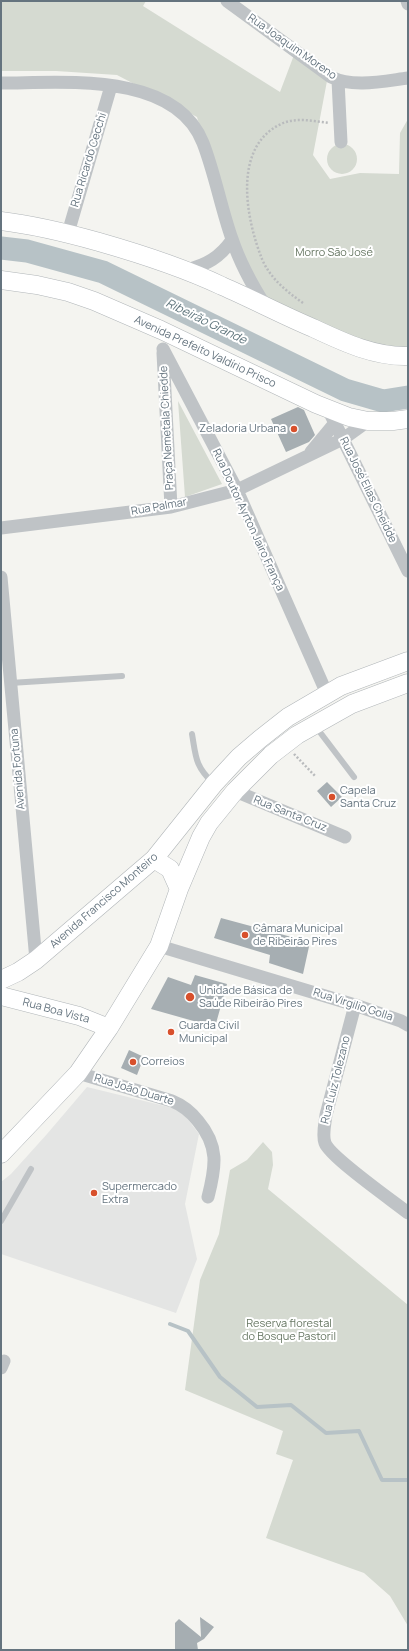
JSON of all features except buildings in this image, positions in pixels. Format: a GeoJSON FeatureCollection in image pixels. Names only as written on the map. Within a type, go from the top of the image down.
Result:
{"type":"FeatureCollection","features":[{"type":"Feature","properties":{"kind":"main road"},"geometry":{"type":"LineString","coordinates":[[1,221],[68,233],[153,258],[186,270],[344,342],[372,352],[397,356],[408,356]]}},
{"type":"Feature","properties":{"kind":"main road","name":"Avenida Prefeito Valdírio Prisco"},"geometry":{"type":"LineString","coordinates":[[1,280],[43,286],[68,292],[94,301],[161,330],[331,416],[350,417],[368,421],[393,422],[408,419]]}},
{"type":"Feature","properties":{"kind":"main road","name":"Avenida Francisco Monteiro"},"geometry":{"type":"LineString","coordinates":[[1,980],[18,972],[36,960],[154,859],[214,784],[239,757],[260,738],[288,717],[340,686],[408,661]]}},
{"type":"Feature","properties":{"kind":"main road"},"geometry":{"type":"LineString","coordinates":[[1,1154],[78,1073],[109,1028],[159,946],[179,890],[201,837],[209,823],[235,791],[271,755],[284,744],[314,724],[352,704],[408,683]]}},
{"type":"Feature","properties":{"kind":"main road"},"geometry":{"type":"LineString","coordinates":[[154,859],[170,869],[179,890]]}},
{"type":"Feature","properties":{"kind":"main road","name":"Rua Boa Vista"},"geometry":{"type":"LineString","coordinates":[[1,996],[79,1016],[109,1028]]}},
{"type":"Feature","properties":{"kind":"street","name":"Rua Joaquim Moreno"},"geometry":{"type":"LineString","coordinates":[[227,1],[331,77],[338,80],[371,82],[408,78]]}},
{"type":"Feature","properties":{"kind":"street"},"geometry":{"type":"LineString","coordinates":[[338,80],[340,142]]}},
{"type":"Feature","properties":{"kind":"street"},"geometry":{"type":"LineString","coordinates":[[1,83],[85,83],[111,86],[131,90],[160,99],[178,109],[192,124],[202,143],[232,240],[250,281],[267,308]]}},
{"type":"Feature","properties":{"kind":"street","name":"Rua Ricardo Cecchi"},"geometry":{"type":"LineString","coordinates":[[68,233],[111,86]]}},
{"type":"Feature","properties":{"kind":"street"},"geometry":{"type":"LineString","coordinates":[[186,270],[208,263],[220,255],[232,240]]}},
{"type":"Feature","properties":{"kind":"street","name":"Rua Doutor Ayrton Jairo França"},"geometry":{"type":"LineString","coordinates":[[163,349],[236,490],[327,694]]}},
{"type":"Feature","properties":{"kind":"street","name":"Praça Nemetala Chiedde"},"geometry":{"type":"LineString","coordinates":[[163,349],[171,507]]}},
{"type":"Feature","properties":{"kind":"street","name":"Rua José Elias Cheidde"},"geometry":{"type":"LineString","coordinates":[[331,416],[408,571]]}},
{"type":"Feature","properties":{"kind":"street","name":"Rua Palmar"},"geometry":{"type":"LineString","coordinates":[[308,455],[331,416]]}},
{"type":"Feature","properties":{"kind":"street","name":"Rua Palmar"},"geometry":{"type":"LineString","coordinates":[[1,528],[171,507],[236,490],[343,438],[368,421]]}},
{"type":"Feature","properties":{"kind":"street","name":"Avenida Fortuna"},"geometry":{"type":"LineString","coordinates":[[1,576],[36,960]]}},
{"type":"Feature","properties":{"kind":"street","name":"Rua Santa Cruz"},"geometry":{"type":"LineString","coordinates":[[235,791],[346,837]]}},
{"type":"Feature","properties":{"kind":"street","name":"Rua Virgilio Golla"},"geometry":{"type":"LineString","coordinates":[[159,946],[355,1005],[401,1021],[408,1025]]}},
{"type":"Feature","properties":{"kind":"street","name":"Rua Luiz Tolezano"},"geometry":{"type":"LineString","coordinates":[[355,1005],[326,1115],[324,1129],[325,1142],[329,1150],[340,1160],[408,1213]]}},
{"type":"Feature","properties":{"kind":"street","name":"Rua João Duarte"},"geometry":{"type":"LineString","coordinates":[[78,1073],[172,1101],[182,1105],[195,1116],[207,1132],[213,1146],[212,1180],[208,1196]]}},
{"type":"Feature","properties":{"kind":"lane"},"geometry":{"type":"LineString","coordinates":[[10,683],[122,676]]}},
{"type":"Feature","properties":{"kind":"lane"},"geometry":{"type":"LineString","coordinates":[[314,724],[354,777]]}},
{"type":"Feature","properties":{"kind":"lane"},"geometry":{"type":"LineString","coordinates":[[192,734],[197,764],[202,773],[214,784]]}},
{"type":"Feature","properties":{"kind":"lane"},"geometry":{"type":"LineString","coordinates":[[1,1220],[31,1169]]}},
{"type":"Feature","properties":{"kind":"path"},"geometry":{"type":"LineString","coordinates":[[302,303],[279,285],[262,260],[251,220],[248,202],[246,183],[248,166],[256,147],[267,134],[280,124],[295,120],[340,124]]}},
{"type":"Feature","properties":{"kind":"path"},"geometry":{"type":"LineString","coordinates":[[284,744],[316,777]]}},
{"type":"Feature","properties":{"kind":"shaded area","name":"Supermercado Extra"},"geometry":{"type":"Polygon","coordinates":[[[87,1087],[181,1110],[199,1134],[185,1204],[197,1259],[176,1313],[1,1254],[1,1182],[11,1174],[87,1087]]]}},
{"type":"Feature","properties":{"kind":"green space","name":"Morro São José"},"geometry":{"type":"Polygon","coordinates":[[[1,1],[146,1],[143,6],[280,92],[294,55],[327,81],[313,155],[330,179],[360,173],[399,174],[400,133],[408,119],[408,353],[394,354],[276,309],[259,291],[224,210],[197,117],[117,75],[56,71],[1,71],[1,1]]]}},
{"type":"Feature","properties":{"kind":"green space"},"geometry":{"type":"Polygon","coordinates":[[[342,144],[352,149],[357,159],[352,169],[342,174],[332,169],[327,159],[332,149],[342,144]]]}},
{"type":"Feature","properties":{"kind":"green space"},"geometry":{"type":"Polygon","coordinates":[[[178,401],[222,484],[185,497],[178,401]]]}},
{"type":"Feature","properties":{"kind":"green space","name":"Reserva florestal do Bosque Pastoril"},"geometry":{"type":"Polygon","coordinates":[[[263,1142],[272,1152],[273,1165],[268,1189],[408,1305],[408,1626],[390,1596],[364,1573],[266,1538],[293,1460],[276,1454],[283,1431],[185,1390],[200,1280],[219,1234],[230,1170],[247,1160],[263,1142]]]}},
{"type":"Feature","properties":{"kind":"waterway","name":"Ribeirão Grande"},"geometry":{"type":"LineString","coordinates":[[1,248],[27,251],[103,272],[345,390],[383,401],[408,397]]}},
{"type":"Feature","properties":{"kind":"waterway"},"geometry":{"type":"LineString","coordinates":[[170,1324],[188,1331],[220,1377],[257,1407],[291,1405],[326,1433],[359,1431],[382,1480],[408,1480]]}},
{"type":"Feature","properties":{"kind":"place","name":"Zeladoria Urbana"},"geometry":{"type":"Point","coordinates":[294,429]}},
{"type":"Feature","properties":{"kind":"place","name":"Capela Santa Cruz"},"geometry":{"type":"Point","coordinates":[332,797]}},
{"type":"Feature","properties":{"kind":"place","name":"Câmara Municipal de Ribeirão Pires"},"geometry":{"type":"Point","coordinates":[245,935]}},
{"type":"Feature","properties":{"kind":"place","name":"Unidade Básica de Saúde Ribeirão Pires"},"geometry":{"type":"Point","coordinates":[190,997]}},
{"type":"Feature","properties":{"kind":"place","name":"Guarda Civil Municipal"},"geometry":{"type":"Point","coordinates":[171,1032]}},
{"type":"Feature","properties":{"kind":"place","name":"Correios"},"geometry":{"type":"Point","coordinates":[133,1062]}},
{"type":"Feature","properties":{"kind":"place","name":"Supermercado Extra"},"geometry":{"type":"Point","coordinates":[94,1193]}}]}
